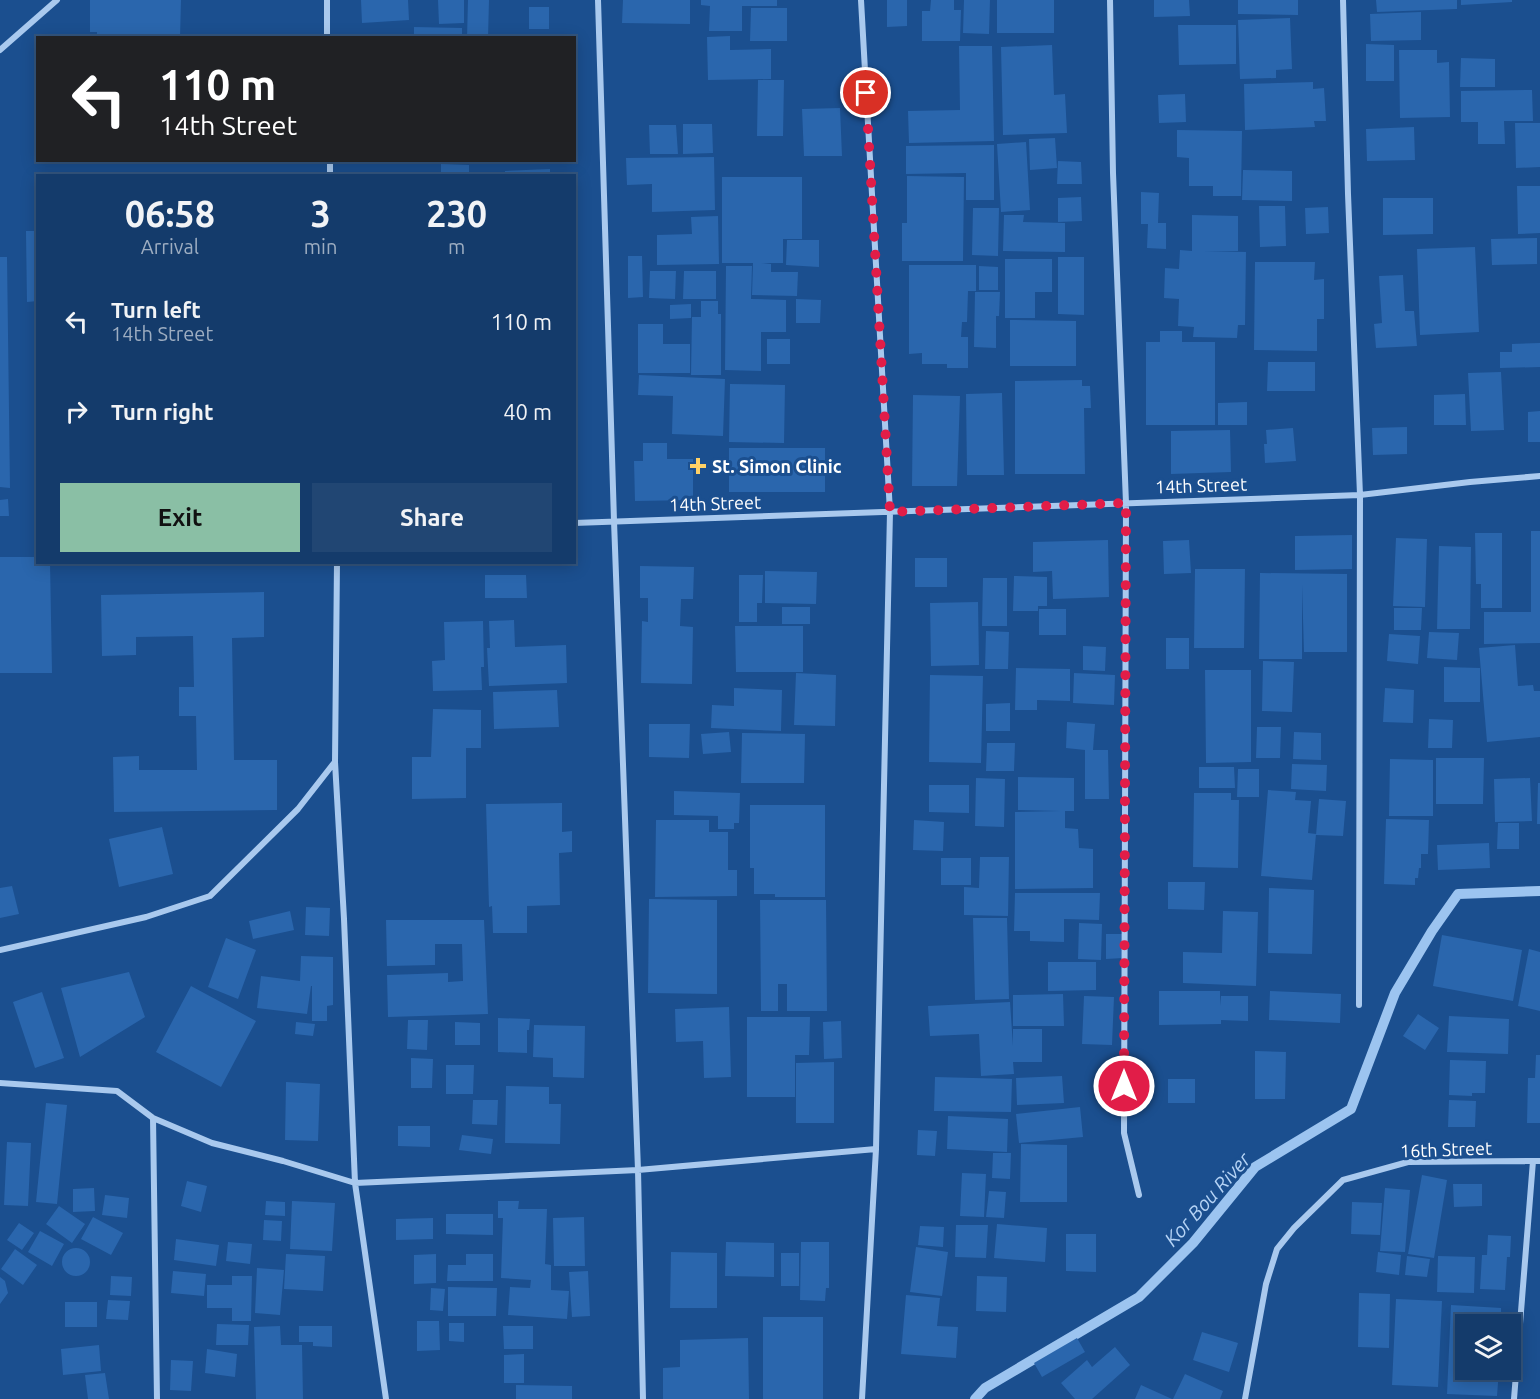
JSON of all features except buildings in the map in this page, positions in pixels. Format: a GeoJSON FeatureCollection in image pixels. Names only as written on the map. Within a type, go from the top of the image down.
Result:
{"type":"FeatureCollection","features":[{"type":"Feature","properties":{"kind":"street"},"geometry":{"type":"LineString","coordinates":[[0,50],[57,0]]}},
{"type":"Feature","properties":{"kind":"street"},"geometry":{"type":"LineString","coordinates":[[327,0],[327,36]]}},
{"type":"Feature","properties":{"kind":"street"},"geometry":{"type":"LineString","coordinates":[[598,0],[614,521],[638,1170],[643,1399]]}},
{"type":"Feature","properties":{"kind":"street"},"geometry":{"type":"LineString","coordinates":[[861,0],[890,512],[876,1149],[862,1399]]}},
{"type":"Feature","properties":{"kind":"street"},"geometry":{"type":"LineString","coordinates":[[1110,0],[1113,173],[1126,503],[1124,1133],[1139,1195]]}},
{"type":"Feature","properties":{"kind":"street"},"geometry":{"type":"LineString","coordinates":[[1343,0],[1360,495],[1359,1005]]}},
{"type":"Feature","properties":{"kind":"street","name":"14th Street"},"geometry":{"type":"LineString","coordinates":[[576,523],[1360,495],[1540,476]]}},
{"type":"Feature","properties":{"kind":"street"},"geometry":{"type":"LineString","coordinates":[[337,564],[335,762],[355,1183],[386,1399]]}},
{"type":"Feature","properties":{"kind":"street"},"geometry":{"type":"LineString","coordinates":[[0,950],[146,917],[210,896],[298,809],[335,762]]}},
{"type":"Feature","properties":{"kind":"street"},"geometry":{"type":"LineString","coordinates":[[0,1083],[117,1090],[153,1118],[212,1143],[355,1183],[638,1170],[876,1149]]}},
{"type":"Feature","properties":{"kind":"street"},"geometry":{"type":"LineString","coordinates":[[153,1118],[157,1399]]}},
{"type":"Feature","properties":{"kind":"street"},"geometry":{"type":"LineString","coordinates":[[1514,1399],[1536,1161]]}},
{"type":"Feature","properties":{"kind":"street","name":"16th Street"},"geometry":{"type":"LineString","coordinates":[[1245,1399],[1266,1284],[1277,1249],[1294,1228],[1343,1179],[1408,1162],[1536,1161]]}},
{"type":"Feature","properties":{"kind":"waterway","name":"Kor Bou River"},"geometry":{"type":"LineString","coordinates":[[975,1399],[985,1388],[1139,1297],[1193,1243],[1255,1167],[1351,1109],[1395,993],[1432,931],[1458,894],[1540,891]]}},
{"type":"Feature","properties":{"kind":"place","name":"St. Simon Clinic"},"geometry":{"type":"Point","coordinates":[698,466]}},
{"type":"Feature","properties":{"kind":"route"},"geometry":{"type":"LineString","coordinates":[[866,93],[890,512],[1126,503],[1124,1086]]}}]}
